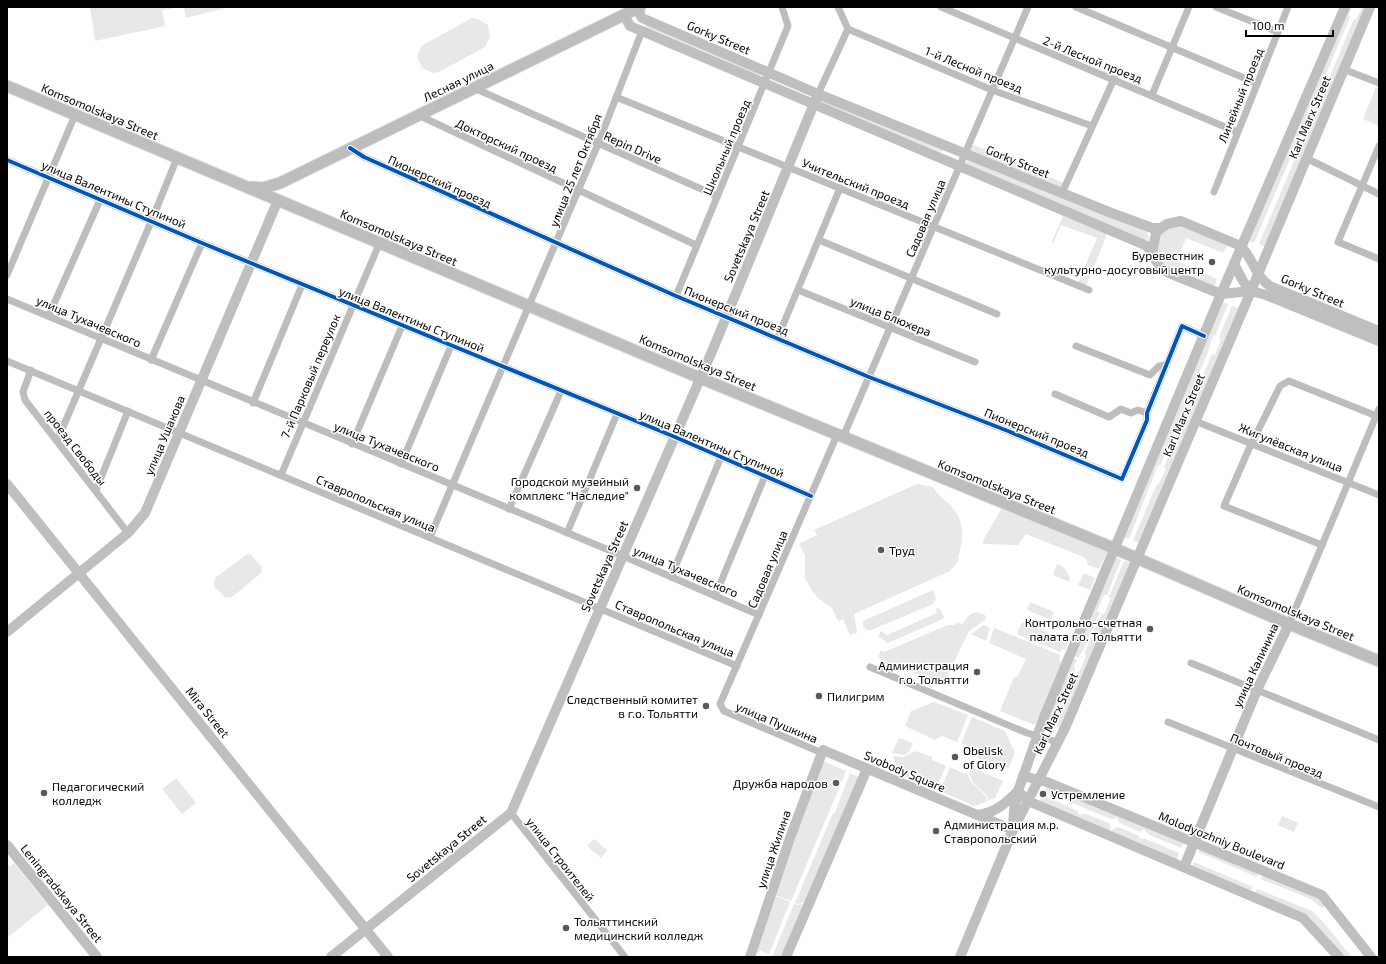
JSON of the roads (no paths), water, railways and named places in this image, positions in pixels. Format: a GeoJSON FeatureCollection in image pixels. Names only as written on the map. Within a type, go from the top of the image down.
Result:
{"type":"FeatureCollection","features":[{"type":"Feature","properties":{"kind":"main road","name":"Karl Marx Street"},"geometry":{"type":"LineString","coordinates":[[1013,830],[1014,810],[1018,791],[1044,717],[1221,294],[1345,7]]}},
{"type":"Feature","properties":{"kind":"main road","name":"Karl Marx Street"},"geometry":{"type":"LineString","coordinates":[[960,957],[1013,830],[1065,728],[1136,558],[1258,275],[1370,7]]}},
{"type":"Feature","properties":{"kind":"main road","name":"Gorky Street"},"geometry":{"type":"LineString","coordinates":[[639,8],[642,18],[769,73],[816,98],[960,166],[1146,246],[1152,253],[1161,269],[1221,294],[1251,291],[1379,341]]}},
{"type":"Feature","properties":{"kind":"main road","name":"Лесная улица"},"geometry":{"type":"LineString","coordinates":[[240,184],[262,188],[288,179],[639,8]]}},
{"type":"Feature","properties":{"kind":"main road","name":"Gorky Street"},"geometry":{"type":"LineString","coordinates":[[624,15],[630,26],[765,83],[816,98],[965,154],[1152,228],[1161,228]]}},
{"type":"Feature","properties":{"kind":"main road","name":"Komsomolskaya Street"},"geometry":{"type":"LineString","coordinates":[[7,86],[700,378],[1115,548],[1289,624],[1379,661]]}},
{"type":"Feature","properties":{"kind":"main road","name":"Sovetskaya Street"},"geometry":{"type":"LineString","coordinates":[[331,957],[511,813],[675,437],[789,167],[816,98]]}},
{"type":"Feature","properties":{"kind":"main road"},"geometry":{"type":"LineString","coordinates":[[278,200],[288,179]]}},
{"type":"Feature","properties":{"kind":"main road","name":"улица Ушакова"},"geometry":{"type":"LineString","coordinates":[[7,632],[128,533],[145,514],[278,200]]}},
{"type":"Feature","properties":{"kind":"main road"},"geometry":{"type":"LineString","coordinates":[[1152,253],[1156,234],[1161,228],[1166,224],[1181,221],[1242,246]]}},
{"type":"Feature","properties":{"kind":"main road","name":"Gorky Street"},"geometry":{"type":"LineString","coordinates":[[1242,246],[1258,275],[1270,286],[1379,331]]}},
{"type":"Feature","properties":{"kind":"main road"},"geometry":{"type":"LineString","coordinates":[[1234,264],[1243,281],[1251,291]]}},
{"type":"Feature","properties":{"kind":"main road","name":"Mira Street"},"geometry":{"type":"LineString","coordinates":[[7,484],[388,957]]}},
{"type":"Feature","properties":{"kind":"main road","name":"улица Калинина"},"geometry":{"type":"LineString","coordinates":[[1184,867],[1193,842],[1257,690],[1289,624]]}},
{"type":"Feature","properties":{"kind":"main road","name":"Svobody Square"},"geometry":{"type":"LineString","coordinates":[[822,751],[1013,830]]}},
{"type":"Feature","properties":{"kind":"main road","name":"улица Жилина"},"geometry":{"type":"LineString","coordinates":[[750,957],[790,838],[822,751]]}},
{"type":"Feature","properties":{"kind":"main road"},"geometry":{"type":"LineString","coordinates":[[786,957],[867,769]]}},
{"type":"Feature","properties":{"kind":"main road","name":"Molodyozhniy Boulevard"},"geometry":{"type":"LineString","coordinates":[[1023,776],[1039,779],[1322,895],[1371,957]]}},
{"type":"Feature","properties":{"kind":"main road"},"geometry":{"type":"LineString","coordinates":[[978,815],[985,814],[1001,807],[1018,791],[1028,801],[1303,918],[1339,957]]}},
{"type":"Feature","properties":{"kind":"main road","name":"Leningradskaya Street"},"geometry":{"type":"LineString","coordinates":[[7,845],[97,957]]}},
{"type":"Feature","properties":{"kind":"street","name":"Школьный проезд"},"geometry":{"type":"LineString","coordinates":[[676,296],[788,26],[782,7]]}},
{"type":"Feature","properties":{"kind":"street"},"geometry":{"type":"LineString","coordinates":[[838,7],[848,29]]}},
{"type":"Feature","properties":{"kind":"street","name":"2-й Лесной проезд"},"geometry":{"type":"LineString","coordinates":[[941,7],[1237,132]]}},
{"type":"Feature","properties":{"kind":"street","name":"Садовая улица"},"geometry":{"type":"LineString","coordinates":[[724,711],[720,704],[810,496],[869,377],[1028,7]]}},
{"type":"Feature","properties":{"kind":"street"},"geometry":{"type":"LineString","coordinates":[[1076,7],[1256,83]]}},
{"type":"Feature","properties":{"kind":"street"},"geometry":{"type":"LineString","coordinates":[[1152,95],[1189,7]]}},
{"type":"Feature","properties":{"kind":"street"},"geometry":{"type":"LineString","coordinates":[[1216,7],[1278,32]]}},
{"type":"Feature","properties":{"kind":"street","name":"Линейный проезд"},"geometry":{"type":"LineString","coordinates":[[1214,192],[1256,83],[1288,7]]}},
{"type":"Feature","properties":{"kind":"street","name":"1-й Лесной проезд"},"geometry":{"type":"LineString","coordinates":[[848,29],[992,90],[1092,126]]}},
{"type":"Feature","properties":{"kind":"street","name":"Sovetskaya Street"},"geometry":{"type":"LineString","coordinates":[[816,98],[848,29]]}},
{"type":"Feature","properties":{"kind":"street","name":"улица 25 лет Октября"},"geometry":{"type":"LineString","coordinates":[[430,537],[598,144],[642,31]]}},
{"type":"Feature","properties":{"kind":"street"},"geometry":{"type":"LineString","coordinates":[[1344,69],[1379,83]]}},
{"type":"Feature","properties":{"kind":"street"},"geometry":{"type":"LineString","coordinates":[[1062,193],[1114,79]]}},
{"type":"Feature","properties":{"kind":"street","name":"Repin Drive"},"geometry":{"type":"LineString","coordinates":[[474,88],[717,196]]}},
{"type":"Feature","properties":{"kind":"street","name":"Учительский проезд"},"geometry":{"type":"LineString","coordinates":[[616,96],[1089,290]]}},
{"type":"Feature","properties":{"kind":"street"},"geometry":{"type":"LineString","coordinates":[[7,275],[50,178],[75,114]]}},
{"type":"Feature","properties":{"kind":"street","name":"Докторский проезд"},"geometry":{"type":"LineString","coordinates":[[418,115],[696,245]]}},
{"type":"Feature","properties":{"kind":"street"},"geometry":{"type":"LineString","coordinates":[[1379,146],[1338,242],[1379,259]]}},
{"type":"Feature","properties":{"kind":"street","name":"Пионерский проезд"},"geometry":{"type":"LineString","coordinates":[[350,148],[364,157],[556,244],[676,296],[778,337],[869,377],[1008,431],[1122,479],[1147,420],[1147,413]]}},
{"type":"Feature","properties":{"kind":"street"},"geometry":{"type":"LineString","coordinates":[[57,441],[177,158]]}},
{"type":"Feature","properties":{"kind":"street"},"geometry":{"type":"LineString","coordinates":[[1306,158],[1379,194]]}},
{"type":"Feature","properties":{"kind":"street","name":"улица Валентины Ступиной"},"geometry":{"type":"LineString","coordinates":[[7,160],[302,285],[675,437],[810,496]]}},
{"type":"Feature","properties":{"kind":"street"},"geometry":{"type":"LineString","coordinates":[[778,337],[840,188]]}},
{"type":"Feature","properties":{"kind":"street"},"geometry":{"type":"LineString","coordinates":[[49,315],[100,200]]}},
{"type":"Feature","properties":{"kind":"street"},"geometry":{"type":"LineString","coordinates":[[818,240],[997,314]]}},
{"type":"Feature","properties":{"kind":"street","name":"7-й Парковый переулок"},"geometry":{"type":"LineString","coordinates":[[281,475],[301,423],[380,242]]}},
{"type":"Feature","properties":{"kind":"street"},"geometry":{"type":"LineString","coordinates":[[151,360],[202,243]]}},
{"type":"Feature","properties":{"kind":"street"},"geometry":{"type":"LineString","coordinates":[[253,403],[302,285]]}},
{"type":"Feature","properties":{"kind":"street","name":"улица Блюхера"},"geometry":{"type":"LineString","coordinates":[[798,290],[975,362]]}},
{"type":"Feature","properties":{"kind":"street","name":"улица Тухачевского"},"geometry":{"type":"LineString","coordinates":[[7,299],[49,315],[101,339],[202,380],[301,423],[509,508],[759,615]]}},
{"type":"Feature","properties":{"kind":"street"},"geometry":{"type":"LineString","coordinates":[[352,444],[402,326]]}},
{"type":"Feature","properties":{"kind":"street"},"geometry":{"type":"LineString","coordinates":[[1055,394],[1109,418],[1121,408],[1130,413],[1138,410],[1147,413],[1165,365],[1182,326],[1204,336]]}},
{"type":"Feature","properties":{"kind":"street"},"geometry":{"type":"LineString","coordinates":[[401,464],[451,346]]}},
{"type":"Feature","properties":{"kind":"street"},"geometry":{"type":"LineString","coordinates":[[1076,346],[1150,375],[1159,366],[1165,365]]}},
{"type":"Feature","properties":{"kind":"street","name":"Ставропольская улица"},"geometry":{"type":"LineString","coordinates":[[7,361],[737,666]]}},
{"type":"Feature","properties":{"kind":"street","name":"проезд Свободы"},"geometry":{"type":"LineString","coordinates":[[31,370],[24,392],[25,400],[128,533]]}},
{"type":"Feature","properties":{"kind":"street"},"geometry":{"type":"LineString","coordinates":[[1322,545],[1224,506],[1248,451],[1253,444],[1280,386],[1289,381],[1378,414]]}},
{"type":"Feature","properties":{"kind":"street"},"geometry":{"type":"LineString","coordinates":[[509,508],[561,391]]}},
{"type":"Feature","properties":{"kind":"street"},"geometry":{"type":"LineString","coordinates":[[96,490],[128,411]]}},
{"type":"Feature","properties":{"kind":"street"},"geometry":{"type":"LineString","coordinates":[[567,533],[617,414]]}},
{"type":"Feature","properties":{"kind":"street","name":"улица Калинина"},"geometry":{"type":"LineString","coordinates":[[1289,624],[1378,414]]}},
{"type":"Feature","properties":{"kind":"street","name":"Жигулёвская улица"},"geometry":{"type":"LineString","coordinates":[[1195,420],[1379,495]]}},
{"type":"Feature","properties":{"kind":"street"},"geometry":{"type":"LineString","coordinates":[[671,577],[721,458]]}},
{"type":"Feature","properties":{"kind":"street"},"geometry":{"type":"LineString","coordinates":[[715,596],[765,476]]}},
{"type":"Feature","properties":{"kind":"street"},"geometry":{"type":"LineString","coordinates":[[1191,663],[1379,740]]}},
{"type":"Feature","properties":{"kind":"street"},"geometry":{"type":"LineString","coordinates":[[870,667],[1037,736],[1057,742]]}},
{"type":"Feature","properties":{"kind":"street","name":"улица Пушкина"},"geometry":{"type":"LineString","coordinates":[[724,711],[822,751]]}},
{"type":"Feature","properties":{"kind":"street","name":"Почтовый проезд"},"geometry":{"type":"LineString","coordinates":[[1168,722],[1379,807]]}},
{"type":"Feature","properties":{"kind":"street","name":"улица Строителей"},"geometry":{"type":"LineString","coordinates":[[511,813],[624,957]]}},
{"type":"Feature","properties":{"kind":"place","name":"Буревестник культурно-досуговый центр"},"geometry":{"type":"Point","coordinates":[1212,262]}},
{"type":"Feature","properties":{"kind":"place","name":"Городской музейный комплекс \"Наследие\""},"geometry":{"type":"Point","coordinates":[637,488]}},
{"type":"Feature","properties":{"kind":"place","name":"Труд"},"geometry":{"type":"Point","coordinates":[881,550]}},
{"type":"Feature","properties":{"kind":"place","name":"Контрольно-счетная палата г.о. Тольятти"},"geometry":{"type":"Point","coordinates":[1150,629]}},
{"type":"Feature","properties":{"kind":"place","name":"Администрация г.о. Тольятти"},"geometry":{"type":"Point","coordinates":[977,672]}},
{"type":"Feature","properties":{"kind":"place","name":"Пилигрим"},"geometry":{"type":"Point","coordinates":[819,696]}},
{"type":"Feature","properties":{"kind":"place","name":"Следственный комитет в г.о. Тольятти"},"geometry":{"type":"Point","coordinates":[706,706]}},
{"type":"Feature","properties":{"kind":"place","name":"Obelisk of Glory"},"geometry":{"type":"Point","coordinates":[955,757]}},
{"type":"Feature","properties":{"kind":"place","name":"Дружба народов"},"geometry":{"type":"Point","coordinates":[836,783]}},
{"type":"Feature","properties":{"kind":"place","name":"Педагогический колледж"},"geometry":{"type":"Point","coordinates":[44,793]}},
{"type":"Feature","properties":{"kind":"place","name":"Устремление"},"geometry":{"type":"Point","coordinates":[1043,794]}},
{"type":"Feature","properties":{"kind":"place","name":"Администрация м.р. Ставропольский"},"geometry":{"type":"Point","coordinates":[936,831]}},
{"type":"Feature","properties":{"kind":"place","name":"Тольяттинский медицинский колледж"},"geometry":{"type":"Point","coordinates":[566,928]}}]}
